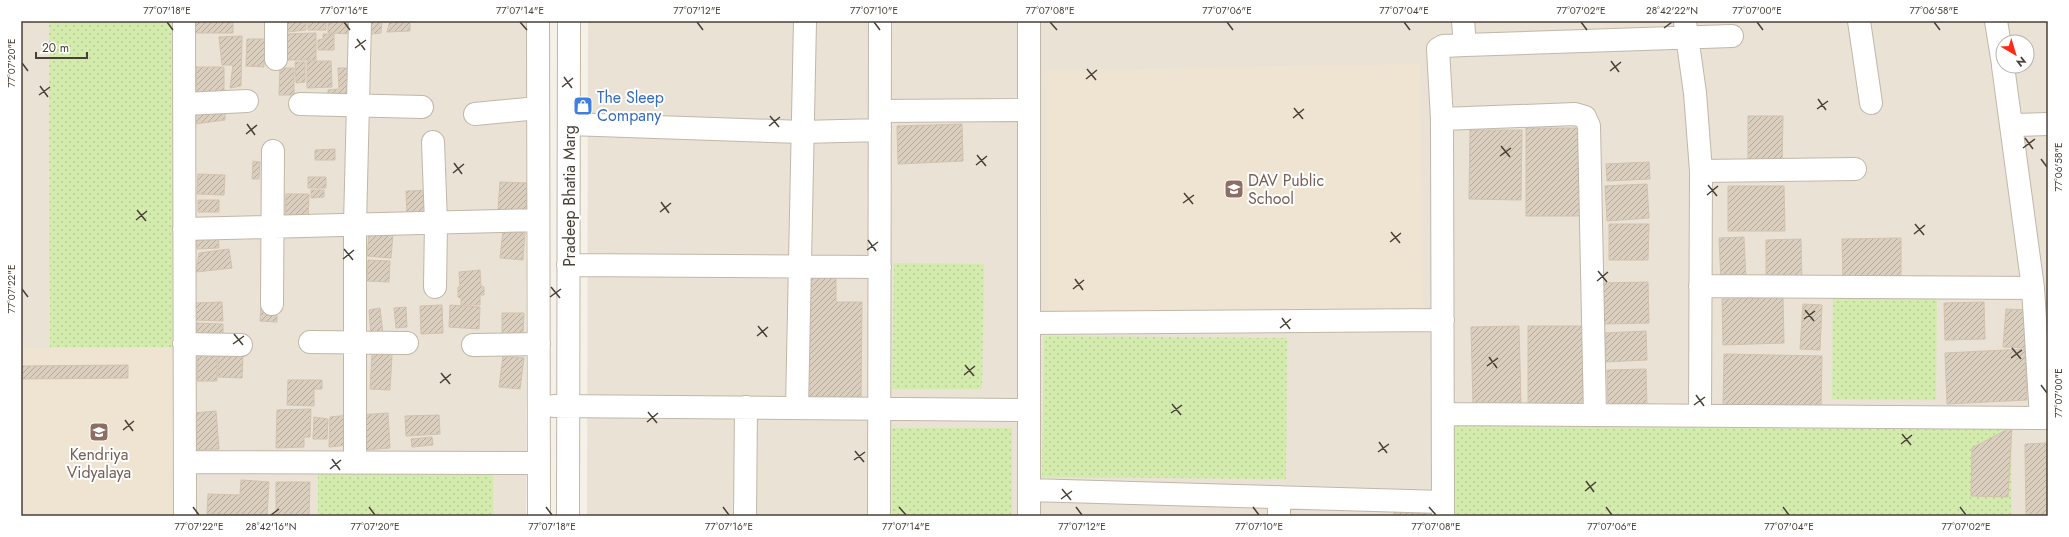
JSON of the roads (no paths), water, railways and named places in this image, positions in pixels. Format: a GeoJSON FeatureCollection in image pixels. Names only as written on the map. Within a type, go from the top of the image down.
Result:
{"type":"FeatureCollection","features":[{"type":"Feature","properties":{"kind":"street"},"geometry":{"type":"LineString","coordinates":[[184,21],[185,516]]}},
{"type":"Feature","properties":{"kind":"street"},"geometry":{"type":"LineString","coordinates":[[276,21],[276,59]]}},
{"type":"Feature","properties":{"kind":"street"},"geometry":{"type":"LineString","coordinates":[[355,463],[355,225],[360,106],[360,21]]}},
{"type":"Feature","properties":{"kind":"street","name":"Pradeep Bhatia Marg"},"geometry":{"type":"LineString","coordinates":[[538,21],[539,516]]}},
{"type":"Feature","properties":{"kind":"street","name":"Pradeep Bhatia Marg"},"geometry":{"type":"LineString","coordinates":[[568,516],[569,21]]}},
{"type":"Feature","properties":{"kind":"street"},"geometry":{"type":"LineString","coordinates":[[797,408],[805,21]]}},
{"type":"Feature","properties":{"kind":"street"},"geometry":{"type":"LineString","coordinates":[[879,516],[880,21]]}},
{"type":"Feature","properties":{"kind":"street"},"geometry":{"type":"LineString","coordinates":[[1029,21],[1029,516]]}},
{"type":"Feature","properties":{"kind":"street"},"geometry":{"type":"LineString","coordinates":[[1462,21],[1465,45]]}},
{"type":"Feature","properties":{"kind":"street"},"geometry":{"type":"LineString","coordinates":[[1859,21],[1871,103]]}},
{"type":"Feature","properties":{"kind":"street"},"geometry":{"type":"LineString","coordinates":[[1996,21],[1998,34]]}},
{"type":"Feature","properties":{"kind":"street"},"geometry":{"type":"LineString","coordinates":[[1685,29],[1695,94],[1701,171],[1700,416]]}},
{"type":"Feature","properties":{"kind":"street"},"geometry":{"type":"LineString","coordinates":[[1029,490],[1279,507],[1443,509],[1442,119],[1438,49],[1443,46],[1685,29],[1732,36]]}},
{"type":"Feature","properties":{"kind":"street"},"geometry":{"type":"LineString","coordinates":[[1443,414],[2044,418],[2033,288],[2004,74]]}},
{"type":"Feature","properties":{"kind":"street"},"geometry":{"type":"LineString","coordinates":[[184,104],[247,101]]}},
{"type":"Feature","properties":{"kind":"street"},"geometry":{"type":"LineString","coordinates":[[300,104],[422,106]]}},
{"type":"Feature","properties":{"kind":"street"},"geometry":{"type":"LineString","coordinates":[[475,114],[538,108]]}},
{"type":"Feature","properties":{"kind":"street"},"geometry":{"type":"LineString","coordinates":[[569,124],[802,132],[880,120],[1029,110]]}},
{"type":"Feature","properties":{"kind":"street"},"geometry":{"type":"LineString","coordinates":[[1442,119],[1575,114],[1585,117],[1589,126],[1595,415]]}},
{"type":"Feature","properties":{"kind":"street"},"geometry":{"type":"LineString","coordinates":[[2012,125],[2048,124]]}},
{"type":"Feature","properties":{"kind":"street"},"geometry":{"type":"LineString","coordinates":[[433,142],[436,223],[435,287]]}},
{"type":"Feature","properties":{"kind":"street"},"geometry":{"type":"LineString","coordinates":[[272,304],[273,151]]}},
{"type":"Feature","properties":{"kind":"street"},"geometry":{"type":"LineString","coordinates":[[1701,171],[1855,169]]}},
{"type":"Feature","properties":{"kind":"street"},"geometry":{"type":"LineString","coordinates":[[184,229],[538,220]]}},
{"type":"Feature","properties":{"kind":"street"},"geometry":{"type":"LineString","coordinates":[[568,265],[880,267]]}},
{"type":"Feature","properties":{"kind":"street"},"geometry":{"type":"LineString","coordinates":[[1700,286],[2033,288]]}},
{"type":"Feature","properties":{"kind":"street"},"geometry":{"type":"LineString","coordinates":[[1029,323],[1443,320]]}},
{"type":"Feature","properties":{"kind":"street"},"geometry":{"type":"LineString","coordinates":[[310,342],[407,343]]}},
{"type":"Feature","properties":{"kind":"street"},"geometry":{"type":"LineString","coordinates":[[184,344],[241,346]]}},
{"type":"Feature","properties":{"kind":"street"},"geometry":{"type":"LineString","coordinates":[[473,345],[539,344]]}},
{"type":"Feature","properties":{"kind":"street"},"geometry":{"type":"LineString","coordinates":[[539,406],[1029,410]]}},
{"type":"Feature","properties":{"kind":"street"},"geometry":{"type":"LineString","coordinates":[[745,516],[746,407]]}},
{"type":"Feature","properties":{"kind":"street"},"geometry":{"type":"LineString","coordinates":[[184,462],[539,463]]}},
{"type":"Feature","properties":{"kind":"place","name":"The Sleep Company"},"geometry":{"type":"Point","coordinates":[583,106]}},
{"type":"Feature","properties":{"kind":"place","name":"DAV Public School"},"geometry":{"type":"Point","coordinates":[1234,189]}},
{"type":"Feature","properties":{"kind":"place","name":"Kendriya Vidyalaya"},"geometry":{"type":"Point","coordinates":[99,432]}}]}
